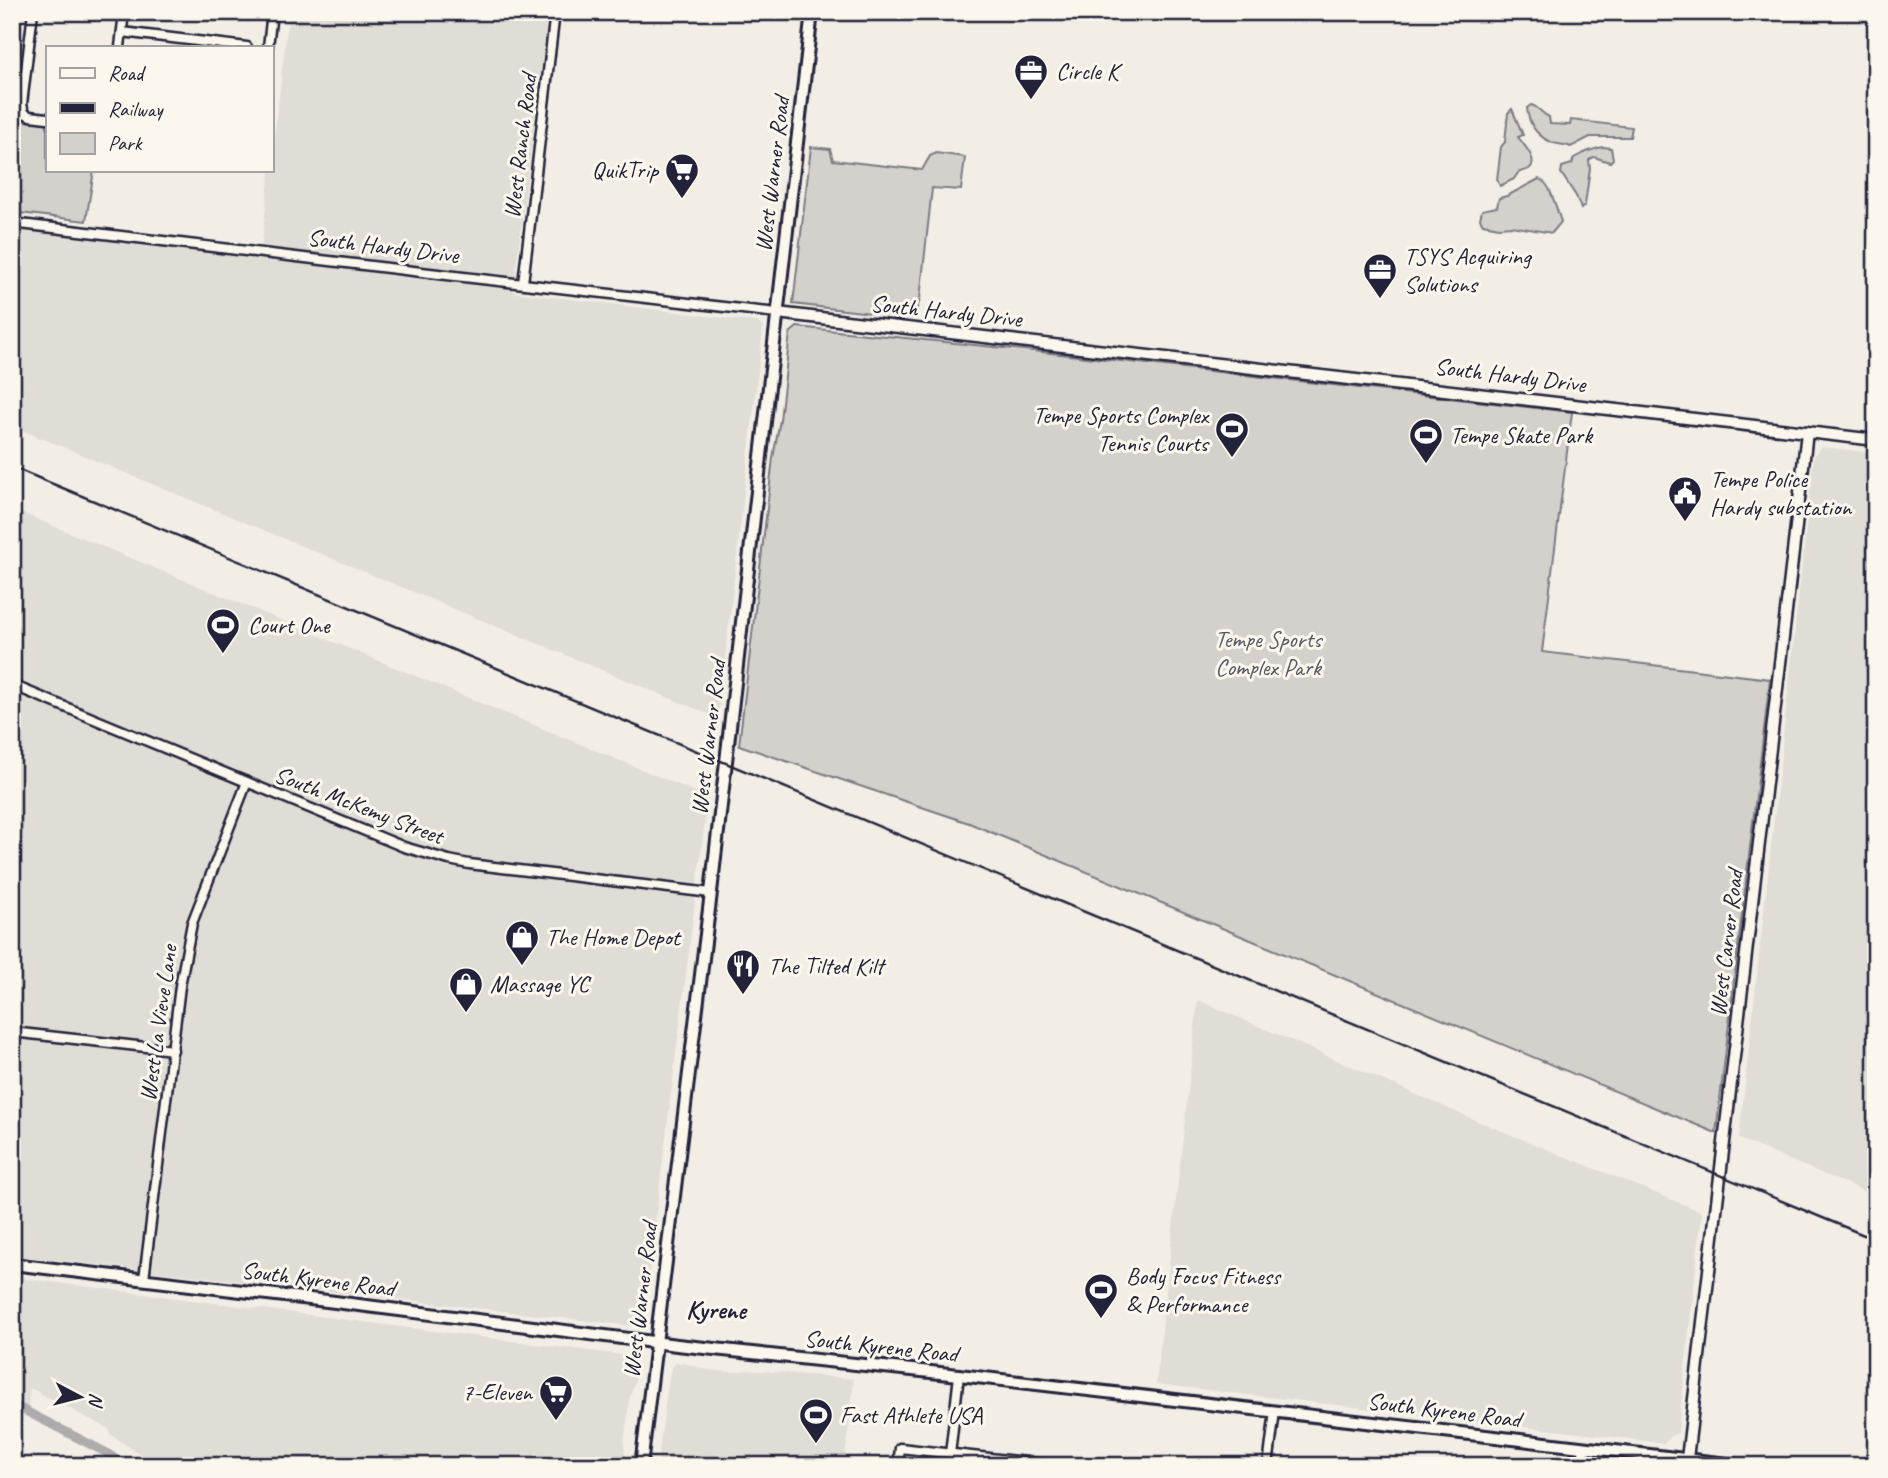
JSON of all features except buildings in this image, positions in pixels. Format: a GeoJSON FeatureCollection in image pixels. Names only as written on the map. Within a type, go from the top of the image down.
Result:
{"type":"FeatureCollection","features":[{"type":"Feature","properties":{"kind":"main road","name":"West Warner Road"},"geometry":{"type":"LineString","coordinates":[[641,1466],[711,893],[812,12]]}},
{"type":"Feature","properties":{"kind":"main road","name":"South Kyrene Road"},"geometry":{"type":"LineString","coordinates":[[12,1264],[656,1343],[959,1375],[1745,1466]]}},
{"type":"Feature","properties":{"kind":"street"},"geometry":{"type":"LineString","coordinates":[[33,12],[22,104],[24,113],[46,118]]}},
{"type":"Feature","properties":{"kind":"street"},"geometry":{"type":"LineString","coordinates":[[120,46],[124,12]]}},
{"type":"Feature","properties":{"kind":"street"},"geometry":{"type":"LineString","coordinates":[[268,46],[272,12]]}},
{"type":"Feature","properties":{"kind":"street","name":"West Ranch Road"},"geometry":{"type":"LineString","coordinates":[[523,284],[555,12]]}},
{"type":"Feature","properties":{"kind":"street"},"geometry":{"type":"LineString","coordinates":[[122,32],[239,46]]}},
{"type":"Feature","properties":{"kind":"street","name":"South Hardy Drive"},"geometry":{"type":"LineString","coordinates":[[12,223],[1876,440]]}},
{"type":"Feature","properties":{"kind":"street","name":"West Carver Road"},"geometry":{"type":"LineString","coordinates":[[1687,1459],[1807,432]]}},
{"type":"Feature","properties":{"kind":"street","name":"South McKemy Street"},"geometry":{"type":"LineString","coordinates":[[12,685],[404,847],[449,860],[711,893]]}},
{"type":"Feature","properties":{"kind":"street","name":"West La Vieve Lane"},"geometry":{"type":"LineString","coordinates":[[144,1279],[184,959],[192,923],[247,782]]}},
{"type":"Feature","properties":{"kind":"street"},"geometry":{"type":"LineString","coordinates":[[12,1032],[173,1050]]}},
{"type":"Feature","properties":{"kind":"street"},"geometry":{"type":"LineString","coordinates":[[950,1454],[959,1375]]}},
{"type":"Feature","properties":{"kind":"street"},"geometry":{"type":"LineString","coordinates":[[1268,1466],[1275,1411]]}},
{"type":"Feature","properties":{"kind":"street"},"geometry":{"type":"LineString","coordinates":[[1582,1466],[1584,1447]]}},
{"type":"Feature","properties":{"kind":"street"},"geometry":{"type":"LineString","coordinates":[[898,1466],[900,1448],[1003,1463],[1062,1466]]}},
{"type":"Feature","properties":{"kind":"shaded area"},"geometry":{"type":"Polygon","coordinates":[[[289,12],[548,12],[513,292],[756,322],[763,329],[718,718],[12,426],[12,229],[260,258],[270,172],[273,172],[273,148],[289,12]]]}},
{"type":"Feature","properties":{"kind":"shaded area"},"geometry":{"type":"Polygon","coordinates":[[[1821,447],[1876,453],[1876,1196],[1739,1139],[1814,456],[1821,447]]]}},
{"type":"Feature","properties":{"kind":"shaded area"},"geometry":{"type":"Polygon","coordinates":[[[12,509],[708,797],[643,1320],[633,1326],[12,1255],[12,509]]]}},
{"type":"Feature","properties":{"kind":"shaded area"},"geometry":{"type":"Polygon","coordinates":[[[1198,1000],[1482,1123],[1702,1212],[1678,1433],[1670,1436],[1664,1443],[1156,1384],[1198,1000]]]}},
{"type":"Feature","properties":{"kind":"shaded area"},"geometry":{"type":"Polygon","coordinates":[[[12,1277],[629,1356],[637,1362],[638,1369],[629,1401],[624,1446],[626,1466],[158,1466],[110,1434],[109,1429],[30,1388],[27,1416],[12,1409],[12,1277]]]}},
{"type":"Feature","properties":{"kind":"shaded area"},"geometry":{"type":"Polygon","coordinates":[[[676,1363],[708,1370],[750,1370],[854,1379],[844,1466],[657,1466],[669,1377],[676,1363]]]}},
{"type":"Feature","properties":{"kind":"green space"},"geometry":{"type":"Polygon","coordinates":[[[1531,105],[1549,117],[1550,124],[1570,125],[1571,120],[1632,127],[1630,137],[1590,137],[1571,147],[1554,143],[1543,138],[1532,125],[1527,108],[1531,105]]]}},
{"type":"Feature","properties":{"kind":"green space"},"geometry":{"type":"Polygon","coordinates":[[[1512,109],[1523,135],[1518,137],[1533,162],[1529,169],[1518,173],[1514,179],[1500,186],[1497,180],[1501,147],[1505,142],[1508,113],[1512,109]]]}},
{"type":"Feature","properties":{"kind":"green space"},"geometry":{"type":"Polygon","coordinates":[[[12,119],[46,123],[46,172],[94,172],[86,221],[12,212],[12,119]]]}},
{"type":"Feature","properties":{"kind":"green space"},"geometry":{"type":"Polygon","coordinates":[[[811,147],[830,149],[833,160],[922,170],[930,156],[936,153],[965,157],[961,190],[932,188],[920,299],[914,318],[793,304],[811,147]]]}},
{"type":"Feature","properties":{"kind":"green space"},"geometry":{"type":"Polygon","coordinates":[[[1603,147],[1611,148],[1613,159],[1610,162],[1594,157],[1589,160],[1585,205],[1581,209],[1561,173],[1562,167],[1572,164],[1574,158],[1581,154],[1603,147]]]}},
{"type":"Feature","properties":{"kind":"green space"},"geometry":{"type":"Polygon","coordinates":[[[1539,179],[1549,189],[1561,222],[1552,233],[1483,224],[1480,219],[1482,210],[1497,207],[1499,198],[1539,179]]]}},
{"type":"Feature","properties":{"kind":"green space","name":"Tempe Sports Complex Park"},"geometry":{"type":"Polygon","coordinates":[[[797,327],[1572,412],[1542,652],[1770,679],[1716,1133],[969,823],[739,745],[790,333],[797,327]]]}},
{"type":"Feature","properties":{"kind":"waterway"},"geometry":{"type":"LineString","coordinates":[[12,1404],[107,1453],[125,1466]]}},
{"type":"Feature","properties":{"kind":"railway"},"geometry":{"type":"LineString","coordinates":[[12,467],[1876,1240]]}},
{"type":"Feature","properties":{"kind":"place","name":"Circle K"},"geometry":{"type":"Point","coordinates":[1031,101]}},
{"type":"Feature","properties":{"kind":"place","name":"QuikTrip"},"geometry":{"type":"Point","coordinates":[682,200]}},
{"type":"Feature","properties":{"kind":"place","name":"TSYS Acquiring Solutions"},"geometry":{"type":"Point","coordinates":[1380,300]}},
{"type":"Feature","properties":{"kind":"place","name":"Tempe Sports Complex Tennis Courts"},"geometry":{"type":"Point","coordinates":[1232,459]}},
{"type":"Feature","properties":{"kind":"place","name":"Tempe Skate Park"},"geometry":{"type":"Point","coordinates":[1426,465]}},
{"type":"Feature","properties":{"kind":"place","name":"Tempe Police Hardy substation"},"geometry":{"type":"Point","coordinates":[1685,523]}},
{"type":"Feature","properties":{"kind":"place","name":"Court One"},"geometry":{"type":"Point","coordinates":[223,655]}},
{"type":"Feature","properties":{"kind":"place","name":"The Home Depot"},"geometry":{"type":"Point","coordinates":[522,967]}},
{"type":"Feature","properties":{"kind":"place","name":"The Tilted Kilt"},"geometry":{"type":"Point","coordinates":[743,996]}},
{"type":"Feature","properties":{"kind":"place","name":"Massage YC"},"geometry":{"type":"Point","coordinates":[466,1014]}},
{"type":"Feature","properties":{"kind":"place","name":"Body Focus Fitness & Performance"},"geometry":{"type":"Point","coordinates":[1101,1320]}},
{"type":"Feature","properties":{"kind":"place","name":"7-Eleven"},"geometry":{"type":"Point","coordinates":[556,1422]}},
{"type":"Feature","properties":{"kind":"place","name":"Fast Athlete USA"},"geometry":{"type":"Point","coordinates":[816,1445]}},
{"type":"Feature","properties":{"kind":"district","name":"Kyrene"},"geometry":{"type":"Point","coordinates":[716,1309]}}]}
